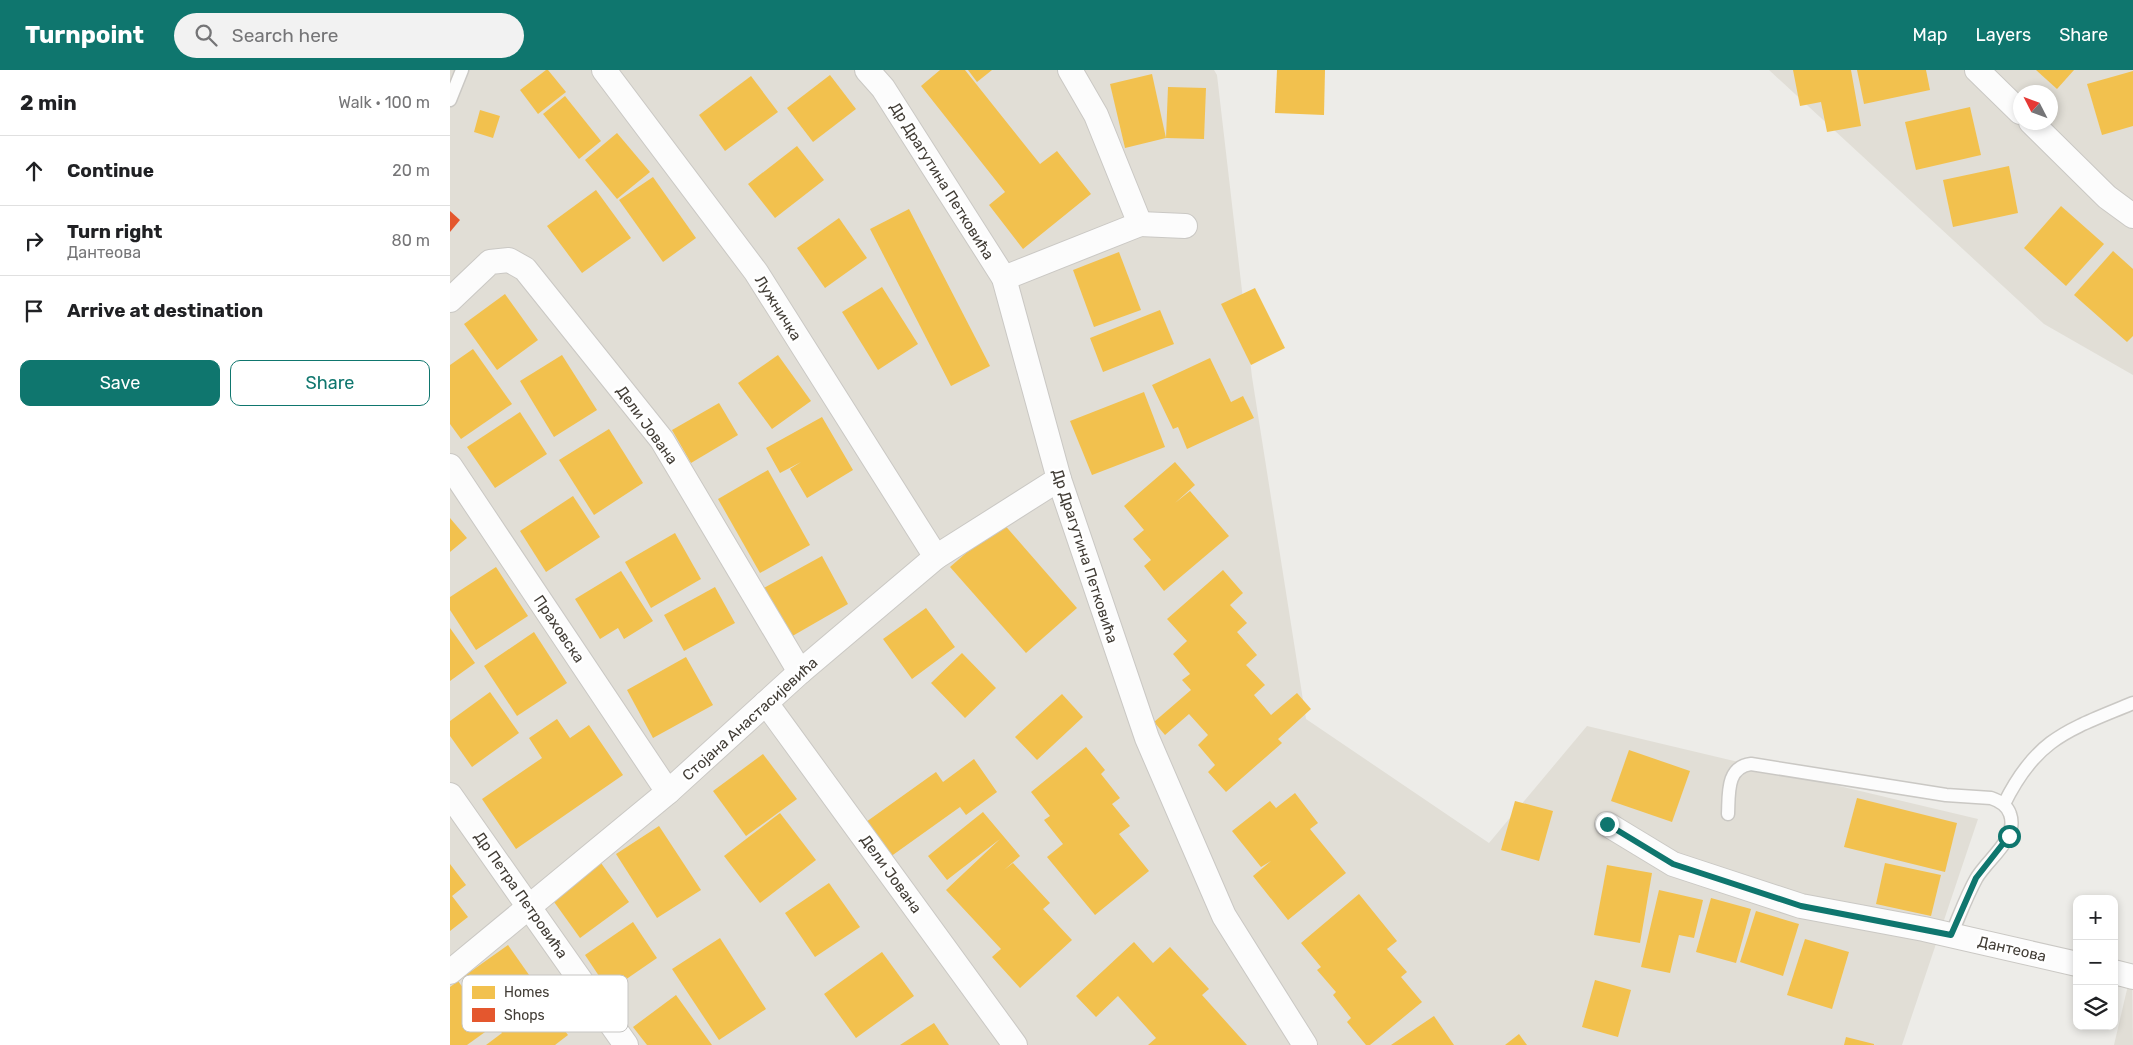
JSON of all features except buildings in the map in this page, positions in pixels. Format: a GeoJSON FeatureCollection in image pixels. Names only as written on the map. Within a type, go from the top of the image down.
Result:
{"type":"FeatureCollection","features":[{"type":"Feature","properties":{"kind":"street","name":"Лужничка"},"geometry":{"type":"LineString","coordinates":[[604,70],[756,272],[936,557]]}},
{"type":"Feature","properties":{"kind":"street","name":"Др Драгутина Петковића"},"geometry":{"type":"LineString","coordinates":[[867,70],[883,88],[1004,278],[1059,479],[1147,738],[1224,916],[1305,1045]]}},
{"type":"Feature","properties":{"kind":"street"},"geometry":{"type":"LineString","coordinates":[[1070,70],[1096,115],[1140,224]]}},
{"type":"Feature","properties":{"kind":"street"},"geometry":{"type":"LineString","coordinates":[[1977,70],[2013,105]]}},
{"type":"Feature","properties":{"kind":"street"},"geometry":{"type":"LineString","coordinates":[[2039,130],[2107,197],[2133,216]]}},
{"type":"Feature","properties":{"kind":"street"},"geometry":{"type":"LineString","coordinates":[[1004,278],[1140,224],[1185,226]]}},
{"type":"Feature","properties":{"kind":"street","name":"Дели Јована"},"geometry":{"type":"LineString","coordinates":[[450,300],[490,262],[509,260],[525,269],[662,440],[800,672]]}},
{"type":"Feature","properties":{"kind":"street","name":"Праховска"},"geometry":{"type":"LineString","coordinates":[[450,466],[668,792]]}},
{"type":"Feature","properties":{"kind":"street","name":"Стојана Анастасијевића"},"geometry":{"type":"LineString","coordinates":[[450,972],[668,792],[800,672],[936,557],[1059,479]]}},
{"type":"Feature","properties":{"kind":"street","name":"Дели Јована"},"geometry":{"type":"LineString","coordinates":[[766,703],[1015,1045]]}},
{"type":"Feature","properties":{"kind":"street","name":"Др Петра Петровића"},"geometry":{"type":"LineString","coordinates":[[450,795],[577,975]]}},
{"type":"Feature","properties":{"kind":"street","name":"Дантеова"},"geometry":{"type":"LineString","coordinates":[[1607,824],[1673,864],[1792,903],[1951,935],[2073,963]]}},
{"type":"Feature","properties":{"kind":"street"},"geometry":{"type":"LineString","coordinates":[[2118,973],[2133,977]]}},
{"type":"Feature","properties":{"kind":"street","name":"Др Петра Петровића"},"geometry":{"type":"LineString","coordinates":[[617,1032],[626,1045]]}},
{"type":"Feature","properties":{"kind":"lane"},"geometry":{"type":"LineString","coordinates":[[450,100],[457,87],[462,70]]}},
{"type":"Feature","properties":{"kind":"lane"},"geometry":{"type":"LineString","coordinates":[[2004,804],[2016,780],[2045,746],[2076,727],[2133,702]]}},
{"type":"Feature","properties":{"kind":"lane"},"geometry":{"type":"LineString","coordinates":[[1728,814],[1730,779],[1739,767],[1751,764],[1946,795],[1991,798],[2004,804],[2012,818],[2009,836],[1976,878],[1951,935]]}},
{"type":"Feature","properties":{"kind":"shaded area"},"geometry":{"type":"Polygon","coordinates":[[[450,70],[1214,70],[1217,75],[1252,377],[1306,719],[1489,843],[1587,726],[1978,819],[1902,1045],[450,1045],[450,70]]]}},
{"type":"Feature","properties":{"kind":"shaded area"},"geometry":{"type":"Polygon","coordinates":[[[1769,70],[2133,70],[2133,375],[2044,324],[1769,70]]]}},
{"type":"Feature","properties":{"kind":"shaded area"},"geometry":{"type":"Polygon","coordinates":[[[2132,968],[2133,1045],[2114,1045],[2132,968]]]}},
{"type":"Feature","properties":{"kind":"route"},"geometry":{"type":"LineString","coordinates":[[1607,824],[1673,864],[1801,906],[1951,935],[1976,878],[2009,836]]}}]}
